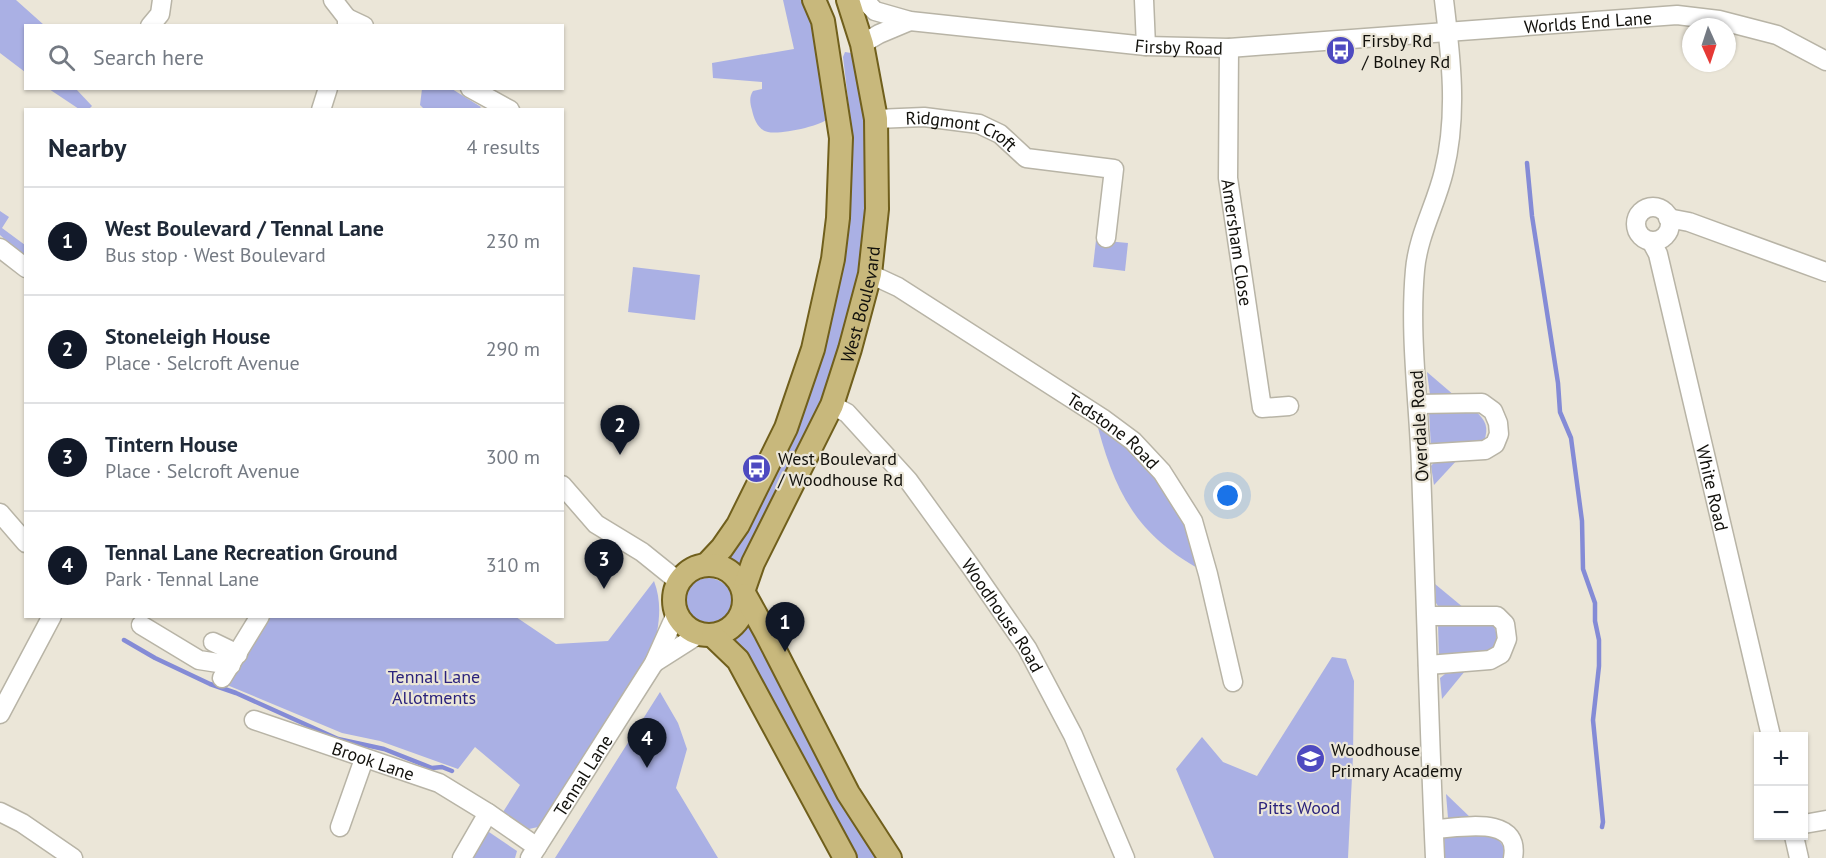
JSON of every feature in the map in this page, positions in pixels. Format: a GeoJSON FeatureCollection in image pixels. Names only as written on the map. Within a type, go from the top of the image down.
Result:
{"type":"FeatureCollection","features":[{"type":"Feature","properties":{"kind":"main road","name":"West Boulevard"},"geometry":{"type":"LineString","coordinates":[[707,564],[738,525],[786,428],[813,349],[833,259],[838,218],[841,138],[823,21],[814,0]]}},
{"type":"Feature","properties":{"kind":"main road","name":"West Boulevard"},"geometry":{"type":"LineString","coordinates":[[744,592],[753,563],[832,405],[870,274],[877,209],[876,119],[861,38],[849,1]]}},
{"type":"Feature","properties":{"kind":"main road"},"geometry":{"type":"LineString","coordinates":[[823,21],[861,38]]}},
{"type":"Feature","properties":{"kind":"main road"},"geometry":{"type":"LineString","coordinates":[[841,138],[843,106],[839,52],[861,38]]}},
{"type":"Feature","properties":{"kind":"main road"},"geometry":{"type":"LineString","coordinates":[[845,858],[738,660],[706,635],[685,626],[676,614],[673,597],[678,581],[690,569],[707,564],[723,567],[736,576],[848,793],[890,858]]}},
{"type":"Feature","properties":{"kind":"main road"},"geometry":{"type":"LineString","coordinates":[[706,635],[731,629],[742,614],[744,592]]}},
{"type":"Feature","properties":{"kind":"street"},"geometry":{"type":"LineString","coordinates":[[152,24],[160,14],[162,0]]}},
{"type":"Feature","properties":{"kind":"street"},"geometry":{"type":"LineString","coordinates":[[333,0],[353,23]]}},
{"type":"Feature","properties":{"kind":"street"},"geometry":{"type":"LineString","coordinates":[[1144,0],[1146,46]]}},
{"type":"Feature","properties":{"kind":"street","name":"Overdale Road"},"geometry":{"type":"LineString","coordinates":[[1435,858],[1421,454],[1413,330],[1415,270],[1420,239],[1444,171],[1450,143],[1453,96],[1449,33],[1444,0]]}},
{"type":"Feature","properties":{"kind":"street","name":"Firsby Road"},"geometry":{"type":"LineString","coordinates":[[849,1],[867,3],[875,11],[910,21],[1146,46],[1228,48],[1449,33]]}},
{"type":"Feature","properties":{"kind":"street"},"geometry":{"type":"LineString","coordinates":[[861,38],[875,11]]}},
{"type":"Feature","properties":{"kind":"street","name":"Worlds End Lane"},"geometry":{"type":"LineString","coordinates":[[1449,33],[1677,15],[1710,18],[1777,35],[1824,53]]}},
{"type":"Feature","properties":{"kind":"street","name":"Firsby Road"},"geometry":{"type":"LineString","coordinates":[[861,38],[910,21]]}},
{"type":"Feature","properties":{"kind":"street","name":"Amersham Close"},"geometry":{"type":"LineString","coordinates":[[1228,48],[1228,178],[1262,408],[1289,406]]}},
{"type":"Feature","properties":{"kind":"street"},"geometry":{"type":"LineString","coordinates":[[322,108],[327,90]]}},
{"type":"Feature","properties":{"kind":"street"},"geometry":{"type":"LineString","coordinates":[[474,90],[506,108]]}},
{"type":"Feature","properties":{"kind":"street","name":"Ridgmont Croft"},"geometry":{"type":"LineString","coordinates":[[876,119],[924,117],[979,124],[1000,134],[1026,158],[1114,169],[1106,238]]}},
{"type":"Feature","properties":{"kind":"street","name":"White Road"},"geometry":{"type":"LineString","coordinates":[[1668,218],[1662,210],[1646,208],[1638,215],[1636,221],[1638,232],[1646,240],[1652,241],[1659,254],[1770,732]]}},
{"type":"Feature","properties":{"kind":"street"},"geometry":{"type":"LineString","coordinates":[[1652,241],[1666,234],[1669,229],[1668,218],[1689,222],[1732,236],[1826,272]]}},
{"type":"Feature","properties":{"kind":"street"},"geometry":{"type":"LineString","coordinates":[[0,248],[24,266]]}},
{"type":"Feature","properties":{"kind":"street","name":"Tedstone Road"},"geometry":{"type":"LineString","coordinates":[[870,274],[898,287],[1102,418],[1134,441],[1162,472],[1193,521],[1233,682]]}},
{"type":"Feature","properties":{"kind":"street"},"geometry":{"type":"LineString","coordinates":[[1418,404],[1482,403],[1493,411],[1498,423],[1499,434],[1495,444],[1485,450],[1421,454]]}},
{"type":"Feature","properties":{"kind":"street","name":"Woodhouse Road"},"geometry":{"type":"LineString","coordinates":[[832,405],[847,413],[908,480],[1026,648],[1073,735],[1125,858]]}},
{"type":"Feature","properties":{"kind":"street"},"geometry":{"type":"LineString","coordinates":[[564,487],[597,524],[642,552],[678,581]]}},
{"type":"Feature","properties":{"kind":"street"},"geometry":{"type":"LineString","coordinates":[[0,513],[24,541]]}},
{"type":"Feature","properties":{"kind":"street","name":"Tennal Lane"},"geometry":{"type":"LineString","coordinates":[[534,852],[654,663],[676,614]]}},
{"type":"Feature","properties":{"kind":"street"},"geometry":{"type":"LineString","coordinates":[[1426,616],[1497,616],[1505,624],[1506,639],[1501,654],[1490,660],[1428,664]]}},
{"type":"Feature","properties":{"kind":"street"},"geometry":{"type":"LineString","coordinates":[[0,714],[51,618]]}},
{"type":"Feature","properties":{"kind":"street"},"geometry":{"type":"LineString","coordinates":[[230,666],[259,618]]}},
{"type":"Feature","properties":{"kind":"street"},"geometry":{"type":"LineString","coordinates":[[141,625],[199,660],[230,666]]}},
{"type":"Feature","properties":{"kind":"street","name":"Tennal Lane"},"geometry":{"type":"LineString","coordinates":[[654,663],[706,635]]}},
{"type":"Feature","properties":{"kind":"street"},"geometry":{"type":"LineString","coordinates":[[213,642],[230,666]]}},
{"type":"Feature","properties":{"kind":"street","name":"Brook Lane"},"geometry":{"type":"LineString","coordinates":[[254,720],[439,783],[488,813],[534,852]]}},
{"type":"Feature","properties":{"kind":"street"},"geometry":{"type":"LineString","coordinates":[[340,827],[364,759]]}},
{"type":"Feature","properties":{"kind":"street"},"geometry":{"type":"LineString","coordinates":[[0,812],[22,823],[73,858]]}},
{"type":"Feature","properties":{"kind":"street"},"geometry":{"type":"LineString","coordinates":[[462,858],[488,813]]}},
{"type":"Feature","properties":{"kind":"street"},"geometry":{"type":"LineString","coordinates":[[1808,823],[1826,820]]}},
{"type":"Feature","properties":{"kind":"street"},"geometry":{"type":"LineString","coordinates":[[1434,829],[1495,826],[1505,831],[1511,838],[1513,858]]}},
{"type":"Feature","properties":{"kind":"street"},"geometry":{"type":"LineString","coordinates":[[1795,840],[1799,858]]}},
{"type":"Feature","properties":{"kind":"green space"},"geometry":{"type":"Polygon","coordinates":[[[0,0],[16,0],[43,24],[24,24],[24,71],[0,53],[0,0]]]}},
{"type":"Feature","properties":{"kind":"green space"},"geometry":{"type":"Polygon","coordinates":[[[783,0],[804,0],[818,43],[829,118],[809,127],[774,133],[759,127],[751,107],[752,93],[762,89],[762,82],[713,78],[712,63],[794,49],[783,0]]]}},
{"type":"Feature","properties":{"kind":"green space"},"geometry":{"type":"Polygon","coordinates":[[[845,52],[851,53],[853,59],[863,102],[866,135],[867,196],[858,277],[825,398],[740,567],[729,560],[782,454],[845,184],[851,124],[843,57],[845,52]]]}},
{"type":"Feature","properties":{"kind":"green space"},"geometry":{"type":"Polygon","coordinates":[[[50,90],[77,90],[92,106],[78,108],[50,90]]]}},
{"type":"Feature","properties":{"kind":"green space"},"geometry":{"type":"Polygon","coordinates":[[[422,90],[454,90],[481,107],[423,108],[420,105],[422,90]]]}},
{"type":"Feature","properties":{"kind":"green space"},"geometry":{"type":"Polygon","coordinates":[[[0,211],[9,217],[2,228],[24,244],[24,256],[0,235],[0,211]]]}},
{"type":"Feature","properties":{"kind":"green space"},"geometry":{"type":"Polygon","coordinates":[[[1096,240],[1128,243],[1125,271],[1093,267],[1096,240]]]}},
{"type":"Feature","properties":{"kind":"green space"},"geometry":{"type":"Polygon","coordinates":[[[633,267],[700,275],[695,320],[628,312],[633,267]]]}},
{"type":"Feature","properties":{"kind":"green space"},"geometry":{"type":"Polygon","coordinates":[[[1427,372],[1455,396],[1430,395],[1427,372]]]}},
{"type":"Feature","properties":{"kind":"green space"},"geometry":{"type":"Polygon","coordinates":[[[1475,411],[1486,424],[1484,441],[1431,448],[1429,412],[1475,411]]]}},
{"type":"Feature","properties":{"kind":"green space"},"geometry":{"type":"Polygon","coordinates":[[[1094,413],[1162,472],[1208,574],[1162,543],[1131,508],[1110,466],[1094,413]]]}},
{"type":"Feature","properties":{"kind":"green space"},"geometry":{"type":"Polygon","coordinates":[[[1458,459],[1434,485],[1431,466],[1436,460],[1458,459]]]}},
{"type":"Feature","properties":{"kind":"green space"},"geometry":{"type":"Polygon","coordinates":[[[708,578],[726,585],[733,603],[726,621],[708,628],[690,621],[683,603],[690,585],[708,578]]]}},
{"type":"Feature","properties":{"kind":"green space","name":"Tennal Lane Allotments"},"geometry":{"type":"Polygon","coordinates":[[[654,581],[659,616],[652,652],[538,827],[529,829],[503,812],[520,785],[475,747],[458,769],[380,741],[342,733],[227,685],[269,618],[517,618],[556,644],[608,641],[654,581]]]}},
{"type":"Feature","properties":{"kind":"green space"},"geometry":{"type":"Polygon","coordinates":[[[1435,584],[1464,608],[1440,609],[1436,603],[1435,584]]]}},
{"type":"Feature","properties":{"kind":"green space"},"geometry":{"type":"Polygon","coordinates":[[[750,622],[883,858],[853,858],[731,641],[750,622]]]}},
{"type":"Feature","properties":{"kind":"green space"},"geometry":{"type":"Polygon","coordinates":[[[1438,623],[1491,623],[1496,636],[1493,651],[1439,659],[1438,623]]]}},
{"type":"Feature","properties":{"kind":"green space","name":"Pitts Wood"},"geometry":{"type":"Polygon","coordinates":[[[1332,657],[1346,659],[1354,681],[1348,858],[1214,858],[1176,769],[1202,737],[1223,762],[1257,776],[1332,657]]]}},
{"type":"Feature","properties":{"kind":"green space"},"geometry":{"type":"Polygon","coordinates":[[[1465,671],[1442,699],[1440,678],[1445,674],[1465,671]]]}},
{"type":"Feature","properties":{"kind":"green space"},"geometry":{"type":"Polygon","coordinates":[[[660,692],[678,723],[687,749],[676,788],[718,858],[555,858],[660,692]]]}},
{"type":"Feature","properties":{"kind":"green space"},"geometry":{"type":"Polygon","coordinates":[[[1446,794],[1472,819],[1452,820],[1448,818],[1446,794]]]}},
{"type":"Feature","properties":{"kind":"green space"},"geometry":{"type":"Polygon","coordinates":[[[486,830],[517,851],[515,858],[468,858],[486,830]]]}},
{"type":"Feature","properties":{"kind":"green space"},"geometry":{"type":"Polygon","coordinates":[[[1490,833],[1502,844],[1504,858],[1445,858],[1444,835],[1490,833]]]}},
{"type":"Feature","properties":{"kind":"waterway"},"geometry":{"type":"LineString","coordinates":[[1527,163],[1532,216],[1558,383],[1560,412],[1571,438],[1582,521],[1583,569],[1595,603],[1599,666],[1593,720],[1602,827]]}},
{"type":"Feature","properties":{"kind":"waterway"},"geometry":{"type":"LineString","coordinates":[[124,640],[155,658],[210,684],[236,693],[338,739],[384,749],[432,768],[442,767],[452,771]]}},
{"type":"Feature","properties":{"kind":"place","name":"Firsby Rd / Bolney Rd"},"geometry":{"type":"Point","coordinates":[1341,50]}},
{"type":"Feature","properties":{"kind":"place","name":"Stoneleigh House"},"geometry":{"type":"Point","coordinates":[620,455]}},
{"type":"Feature","properties":{"kind":"place","name":"West Boulevard / Woodhouse Rd"},"geometry":{"type":"Point","coordinates":[757,468]}},
{"type":"Feature","properties":{"kind":"place","name":"Tintern House"},"geometry":{"type":"Point","coordinates":[604,589]}},
{"type":"Feature","properties":{"kind":"place","name":"West Boulevard / Tennal Lane"},"geometry":{"type":"Point","coordinates":[785,652]}},
{"type":"Feature","properties":{"kind":"place","name":"Woodhouse Primary Academy"},"geometry":{"type":"Point","coordinates":[1310,759]}},
{"type":"Feature","properties":{"kind":"place","name":"Tennal Lane Recreation Ground"},"geometry":{"type":"Point","coordinates":[647,768]}}]}
